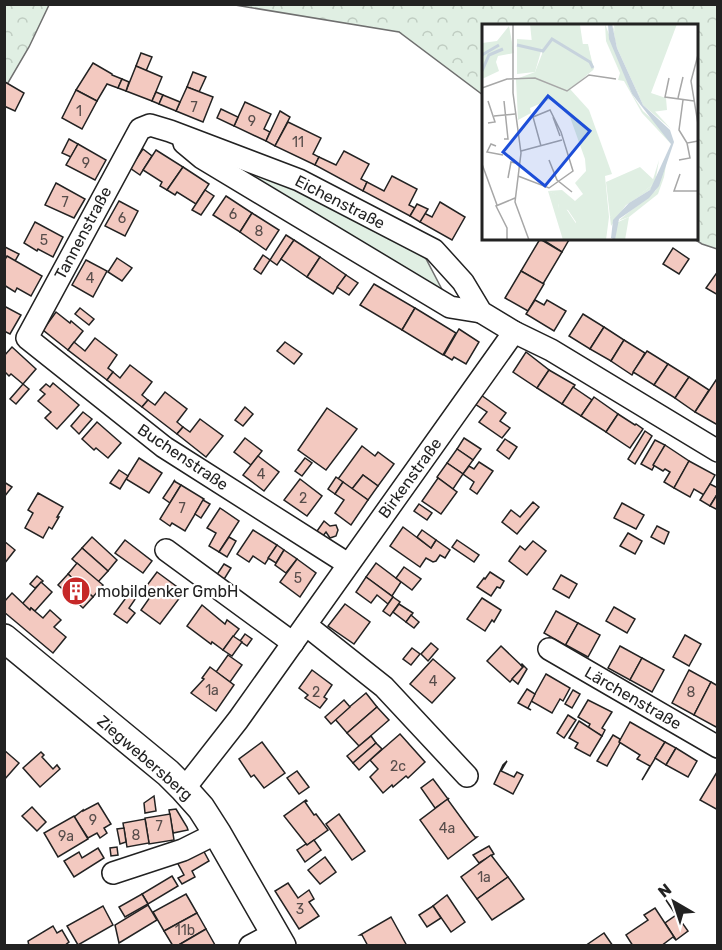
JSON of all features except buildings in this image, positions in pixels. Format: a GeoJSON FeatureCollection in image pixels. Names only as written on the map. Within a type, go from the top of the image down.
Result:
{"type":"FeatureCollection","features":[{"type":"Feature","properties":{"kind":"main road","name":"Ziegwebersberg"},"geometry":{"type":"LineString","coordinates":[[4,638],[168,773],[184,789],[201,808],[217,833],[279,939]]}},
{"type":"Feature","properties":{"kind":"street","name":"Eichenstraße"},"geometry":{"type":"LineString","coordinates":[[140,129],[150,125],[170,131],[299,180],[434,250],[463,282],[481,312]]}},
{"type":"Feature","properties":{"kind":"street","name":"Tannenstraße"},"geometry":{"type":"LineString","coordinates":[[27,338],[140,129]]}},
{"type":"Feature","properties":{"kind":"street","name":"Eichenstraße"},"geometry":{"type":"LineString","coordinates":[[170,131],[202,158],[450,307],[481,312],[514,332],[551,350],[717,451]]}},
{"type":"Feature","properties":{"kind":"street","name":"Birkenstraße"},"geometry":{"type":"LineString","coordinates":[[184,789],[238,720],[514,332]]}},
{"type":"Feature","properties":{"kind":"street","name":"Buchenstraße"},"geometry":{"type":"LineString","coordinates":[[27,338],[164,447],[348,564]]}},
{"type":"Feature","properties":{"kind":"street"},"geometry":{"type":"LineString","coordinates":[[166,550],[293,643]]}},
{"type":"Feature","properties":{"kind":"street"},"geometry":{"type":"LineString","coordinates":[[306,625],[384,687],[467,776]]}},
{"type":"Feature","properties":{"kind":"street","name":"Lärchenstraße"},"geometry":{"type":"LineString","coordinates":[[549,649],[717,747]]}},
{"type":"Feature","properties":{"kind":"street"},"geometry":{"type":"LineString","coordinates":[[113,873],[183,850],[217,833]]}},
{"type":"Feature","properties":{"kind":"street","name":"Ziegwebersberg"},"geometry":{"type":"LineString","coordinates":[[250,945],[279,939]]}},
{"type":"Feature","properties":{"kind":"green space"},"geometry":{"type":"Polygon","coordinates":[[[5,5],[49,5],[29,47],[5,88],[5,5]]]}},
{"type":"Feature","properties":{"kind":"green space"},"geometry":{"type":"Polygon","coordinates":[[[235,5],[717,5],[717,249],[696,240],[698,240],[698,24],[482,24],[482,94],[399,32],[235,5]]]}},
{"type":"Feature","properties":{"kind":"green space"},"geometry":{"type":"Polygon","coordinates":[[[244,165],[331,203],[423,253],[447,299],[241,176],[244,165]]]}},
{"type":"Feature","properties":{"kind":"place","name":"mobildenker GmbH"},"geometry":{"type":"Point","coordinates":[76,591]}}]}
